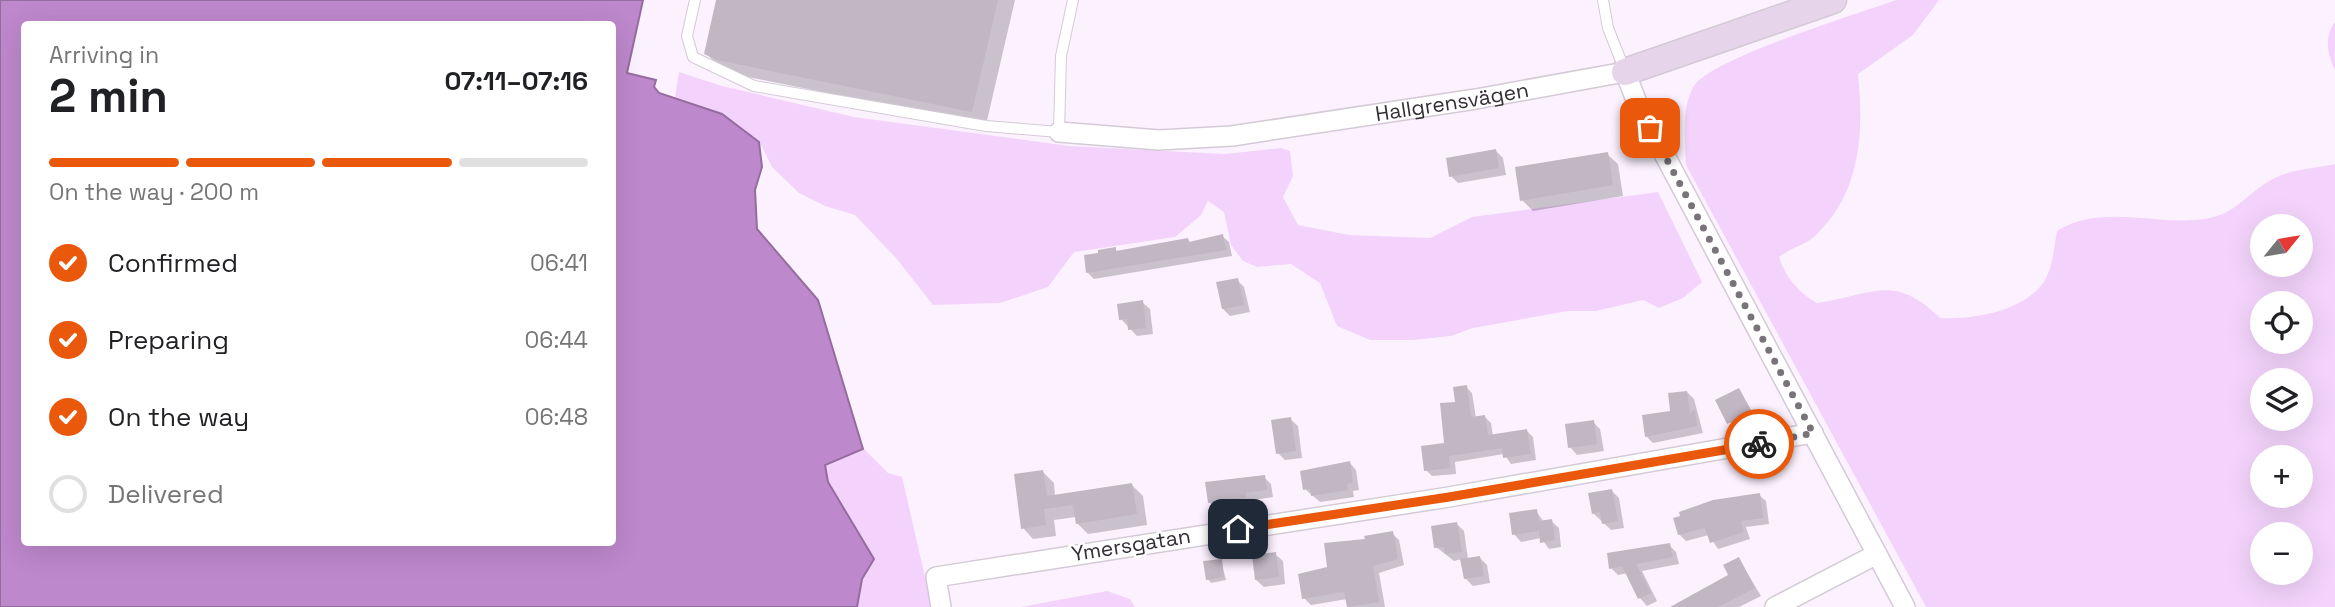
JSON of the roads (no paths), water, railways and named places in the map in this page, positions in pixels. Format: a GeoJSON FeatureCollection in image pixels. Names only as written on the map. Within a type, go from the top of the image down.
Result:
{"type":"FeatureCollection","features":[{"type":"Feature","properties":{"kind":"street","name":"Hallgrensvägen"},"geometry":{"type":"LineString","coordinates":[[1059,132],[1158,139],[1232,136],[1476,99],[1625,72],[1833,0]]}},
{"type":"Feature","properties":{"kind":"street"},"geometry":{"type":"LineString","coordinates":[[1625,72],[1638,105],[1905,607]]}},
{"type":"Feature","properties":{"kind":"street","name":"Ymersgatan"},"geometry":{"type":"LineString","coordinates":[[941,607],[936,577],[1449,497],[1813,433]]}},
{"type":"Feature","properties":{"kind":"street"},"geometry":{"type":"LineString","coordinates":[[1775,607],[1877,554]]}},
{"type":"Feature","properties":{"kind":"lane"},"geometry":{"type":"LineString","coordinates":[[695,0],[687,36],[693,57],[754,86],[986,126],[1059,132],[1060,56],[1073,0]]}},
{"type":"Feature","properties":{"kind":"lane"},"geometry":{"type":"LineString","coordinates":[[1603,0],[1608,28],[1625,72]]}}]}
